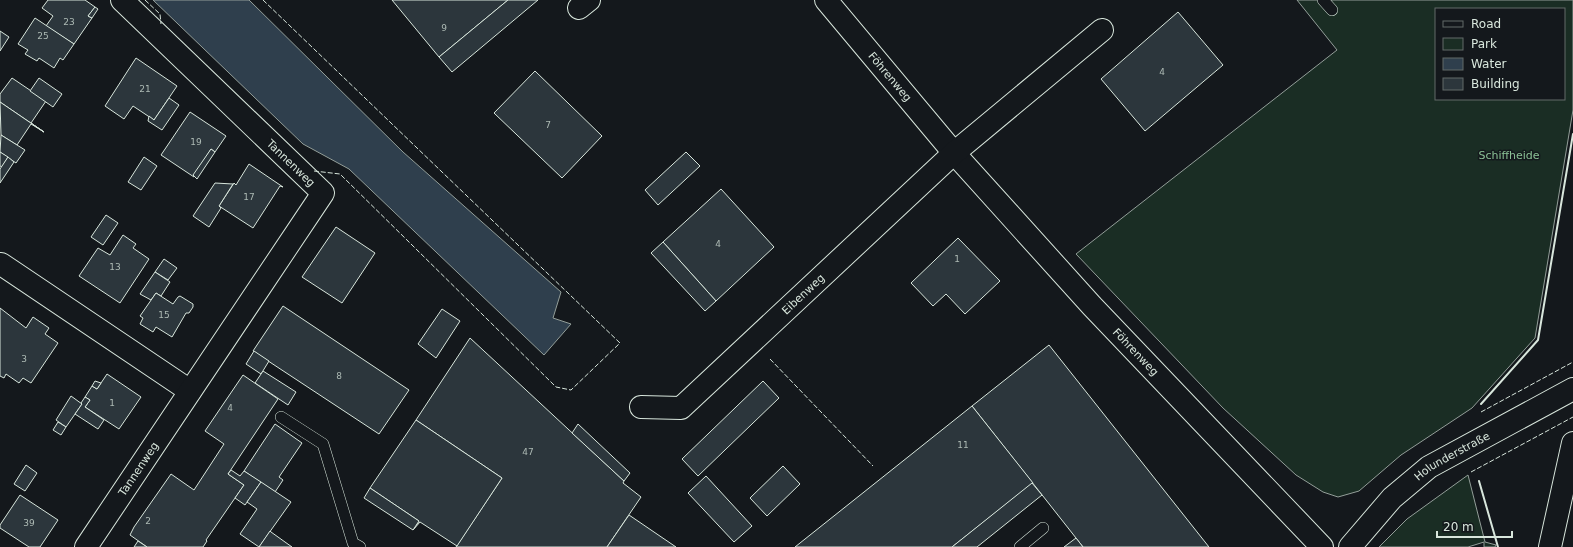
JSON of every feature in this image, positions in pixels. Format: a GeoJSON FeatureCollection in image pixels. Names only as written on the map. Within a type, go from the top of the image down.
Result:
{"type":"FeatureCollection","features":[{"type":"Feature","properties":{"kind":"main road","name":"Tannenweg"},"geometry":{"type":"LineString","coordinates":[[86,547],[323,193],[122,0]]}},
{"type":"Feature","properties":{"kind":"main road","name":"Föhrenweg"},"geometry":{"type":"LineString","coordinates":[[826,0],[954,153],[1092,306],[1322,547]]}},
{"type":"Feature","properties":{"kind":"main road"},"geometry":{"type":"LineString","coordinates":[[954,153],[1102,30]]}},
{"type":"Feature","properties":{"kind":"main road","name":"Eibenweg"},"geometry":{"type":"LineString","coordinates":[[641,407],[681,408],[954,153]]}},
{"type":"Feature","properties":{"kind":"main road"},"geometry":{"type":"LineString","coordinates":[[1,264],[190,391]]}},
{"type":"Feature","properties":{"kind":"main road","name":"Holunderstraße"},"geometry":{"type":"LineString","coordinates":[[1350,547],[1392,498],[1429,467],[1472,442],[1573,389]]}},
{"type":"Feature","properties":{"kind":"main road"},"geometry":{"type":"LineString","coordinates":[[1550,547],[1573,443]]}},
{"type":"Feature","properties":{"kind":"lane"},"geometry":{"type":"LineString","coordinates":[[1323,0],[1332,10]]}},
{"type":"Feature","properties":{"kind":"lane"},"geometry":{"type":"LineString","coordinates":[[281,417],[323,444],[353,542],[360,547]]}},
{"type":"Feature","properties":{"kind":"lane"},"geometry":{"type":"LineString","coordinates":[[1020,547],[1043,528]]}},
{"type":"Feature","properties":{"kind":"green space","name":"Schiffheide"},"geometry":{"type":"Polygon","coordinates":[[[1297,0],[1573,0],[1573,110],[1535,338],[1472,408],[1401,455],[1359,491],[1338,497],[1323,492],[1296,475],[1223,408],[1076,254],[1337,50],[1297,0]]]}},
{"type":"Feature","properties":{"kind":"green space"},"geometry":{"type":"Polygon","coordinates":[[[1468,475],[1485,542],[1496,545],[1495,547],[1484,547],[1484,542],[1468,547],[1379,547],[1407,519],[1468,475]]]}},
{"type":"Feature","properties":{"kind":"water"},"geometry":{"type":"Polygon","coordinates":[[[153,0],[249,0],[403,152],[561,292],[553,318],[571,324],[544,355],[349,169],[303,144],[153,0]]]}},
{"type":"Feature","properties":{"kind":"building"},"geometry":{"type":"Polygon","coordinates":[[[48,0],[85,0],[95,7],[88,16],[92,18],[74,44],[46,26],[53,16],[42,8],[48,0]]]}},
{"type":"Feature","properties":{"kind":"building"},"geometry":{"type":"Polygon","coordinates":[[[392,0],[508,0],[439,57],[392,0]]]}},
{"type":"Feature","properties":{"kind":"building"},"geometry":{"type":"Polygon","coordinates":[[[508,0],[538,0],[452,72],[439,57],[508,0]]]}},
{"type":"Feature","properties":{"kind":"building"},"geometry":{"type":"Polygon","coordinates":[[[95,7],[98,9],[92,18],[88,16],[95,7]]]}},
{"type":"Feature","properties":{"kind":"building"},"geometry":{"type":"Polygon","coordinates":[[[1178,12],[1223,65],[1145,131],[1101,79],[1178,12]]]}},
{"type":"Feature","properties":{"kind":"building"},"geometry":{"type":"Polygon","coordinates":[[[35,18],[74,44],[63,60],[60,58],[54,68],[39,58],[37,61],[25,54],[28,50],[18,44],[35,18]]]}},
{"type":"Feature","properties":{"kind":"building"},"geometry":{"type":"Polygon","coordinates":[[[0,31],[9,37],[0,51],[0,31]]]}},
{"type":"Feature","properties":{"kind":"building"},"geometry":{"type":"Polygon","coordinates":[[[136,58],[177,86],[154,120],[133,106],[124,119],[105,106],[136,58]]]}},
{"type":"Feature","properties":{"kind":"building"},"geometry":{"type":"Polygon","coordinates":[[[535,71],[602,136],[562,178],[494,113],[535,71]]]}},
{"type":"Feature","properties":{"kind":"building"},"geometry":{"type":"Polygon","coordinates":[[[12,78],[46,101],[31,123],[44,132],[0,102],[0,94],[12,78]]]}},
{"type":"Feature","properties":{"kind":"building"},"geometry":{"type":"Polygon","coordinates":[[[39,78],[62,94],[53,107],[30,91],[39,78]]]}},
{"type":"Feature","properties":{"kind":"building"},"geometry":{"type":"Polygon","coordinates":[[[169,98],[179,105],[162,130],[148,121],[149,116],[154,120],[169,98]]]}},
{"type":"Feature","properties":{"kind":"building"},"geometry":{"type":"Polygon","coordinates":[[[0,102],[44,132],[31,124],[17,145],[1,135],[0,102]]]}},
{"type":"Feature","properties":{"kind":"building"},"geometry":{"type":"Polygon","coordinates":[[[190,112],[226,136],[215,152],[211,149],[194,177],[161,155],[190,112]]]}},
{"type":"Feature","properties":{"kind":"building"},"geometry":{"type":"Polygon","coordinates":[[[1,135],[25,150],[16,163],[0,152],[1,135]]]}},
{"type":"Feature","properties":{"kind":"building"},"geometry":{"type":"Polygon","coordinates":[[[211,149],[215,152],[197,179],[193,175],[211,149]]]}},
{"type":"Feature","properties":{"kind":"building"},"geometry":{"type":"Polygon","coordinates":[[[0,152],[8,157],[2,167],[0,166],[0,152]]]}},
{"type":"Feature","properties":{"kind":"building"},"geometry":{"type":"Polygon","coordinates":[[[686,152],[700,166],[658,205],[645,190],[686,152]]]}},
{"type":"Feature","properties":{"kind":"building"},"geometry":{"type":"Polygon","coordinates":[[[8,157],[14,162],[0,183],[0,169],[8,157]]]}},
{"type":"Feature","properties":{"kind":"building"},"geometry":{"type":"Polygon","coordinates":[[[144,157],[157,166],[141,190],[128,182],[144,157]]]}},
{"type":"Feature","properties":{"kind":"building"},"geometry":{"type":"Polygon","coordinates":[[[249,164],[283,187],[280,186],[253,228],[219,206],[234,183],[236,185],[249,164]]]}},
{"type":"Feature","properties":{"kind":"building"},"geometry":{"type":"Polygon","coordinates":[[[215,183],[233,184],[219,206],[221,208],[209,227],[193,216],[215,183]]]}},
{"type":"Feature","properties":{"kind":"building"},"geometry":{"type":"Polygon","coordinates":[[[721,189],[774,247],[716,301],[663,242],[721,189]]]}},
{"type":"Feature","properties":{"kind":"building"},"geometry":{"type":"Polygon","coordinates":[[[106,215],[118,223],[103,245],[91,237],[106,215]]]}},
{"type":"Feature","properties":{"kind":"building"},"geometry":{"type":"Polygon","coordinates":[[[336,227],[375,253],[342,303],[302,277],[336,227]]]}},
{"type":"Feature","properties":{"kind":"building"},"geometry":{"type":"Polygon","coordinates":[[[123,235],[136,244],[133,248],[149,259],[120,303],[79,276],[98,248],[110,255],[123,235]]]}},
{"type":"Feature","properties":{"kind":"building"},"geometry":{"type":"Polygon","coordinates":[[[958,238],[1000,281],[965,314],[946,294],[933,306],[911,283],[958,238]]]}},
{"type":"Feature","properties":{"kind":"building"},"geometry":{"type":"Polygon","coordinates":[[[663,242],[716,301],[705,311],[651,253],[663,242]]]}},
{"type":"Feature","properties":{"kind":"building"},"geometry":{"type":"Polygon","coordinates":[[[164,259],[177,268],[168,280],[155,272],[164,259]]]}},
{"type":"Feature","properties":{"kind":"building"},"geometry":{"type":"Polygon","coordinates":[[[155,272],[170,282],[161,296],[156,293],[151,300],[140,294],[155,272]]]}},
{"type":"Feature","properties":{"kind":"building"},"geometry":{"type":"Polygon","coordinates":[[[156,293],[173,304],[180,296],[193,304],[193,307],[189,313],[186,313],[172,337],[156,327],[153,332],[140,324],[143,318],[140,316],[156,293]]]}},
{"type":"Feature","properties":{"kind":"building"},"geometry":{"type":"Polygon","coordinates":[[[283,306],[409,390],[379,434],[253,351],[283,306]]]}},
{"type":"Feature","properties":{"kind":"building"},"geometry":{"type":"Polygon","coordinates":[[[0,308],[26,328],[33,317],[49,328],[45,334],[58,343],[31,383],[23,378],[19,383],[6,374],[4,378],[0,376],[0,308]]]}},
{"type":"Feature","properties":{"kind":"building"},"geometry":{"type":"Polygon","coordinates":[[[442,309],[460,321],[436,358],[418,344],[442,309]]]}},
{"type":"Feature","properties":{"kind":"building"},"geometry":{"type":"Polygon","coordinates":[[[470,338],[624,481],[623,483],[641,497],[607,547],[456,547],[502,478],[416,420],[470,338]]]}},
{"type":"Feature","properties":{"kind":"building"},"geometry":{"type":"Polygon","coordinates":[[[1049,345],[1209,547],[1083,547],[972,406],[1049,345]]]}},
{"type":"Feature","properties":{"kind":"building"},"geometry":{"type":"Polygon","coordinates":[[[254,351],[269,361],[261,374],[246,364],[254,351]]]}},
{"type":"Feature","properties":{"kind":"building"},"geometry":{"type":"Polygon","coordinates":[[[263,371],[296,392],[288,405],[255,383],[263,371]]]}},
{"type":"Feature","properties":{"kind":"building"},"geometry":{"type":"Polygon","coordinates":[[[107,374],[141,397],[119,429],[85,407],[90,400],[85,397],[92,386],[97,389],[107,374]]]}},
{"type":"Feature","properties":{"kind":"building"},"geometry":{"type":"Polygon","coordinates":[[[243,375],[278,399],[228,474],[244,485],[206,540],[207,541],[203,547],[147,547],[130,535],[134,527],[171,474],[194,490],[224,444],[205,431],[243,375]]]}},
{"type":"Feature","properties":{"kind":"building"},"geometry":{"type":"Polygon","coordinates":[[[95,381],[101,383],[97,389],[92,386],[95,381]]]}},
{"type":"Feature","properties":{"kind":"building"},"geometry":{"type":"Polygon","coordinates":[[[763,381],[779,398],[698,476],[682,459],[763,381]]]}},
{"type":"Feature","properties":{"kind":"building"},"geometry":{"type":"Polygon","coordinates":[[[71,396],[82,404],[66,427],[56,420],[71,396]]]}},
{"type":"Feature","properties":{"kind":"building"},"geometry":{"type":"Polygon","coordinates":[[[85,397],[90,400],[85,407],[104,420],[98,429],[75,414],[85,397]]]}},
{"type":"Feature","properties":{"kind":"building"},"geometry":{"type":"Polygon","coordinates":[[[972,406],[1033,483],[952,547],[795,547],[972,406]]]}},
{"type":"Feature","properties":{"kind":"building"},"geometry":{"type":"Polygon","coordinates":[[[416,420],[502,478],[457,546],[420,522],[413,530],[419,521],[370,488],[416,420]]]}},
{"type":"Feature","properties":{"kind":"building"},"geometry":{"type":"Polygon","coordinates":[[[58,422],[66,427],[61,435],[53,430],[58,422]]]}},
{"type":"Feature","properties":{"kind":"building"},"geometry":{"type":"Polygon","coordinates":[[[275,424],[302,443],[279,477],[283,480],[275,492],[244,471],[275,424]]]}},
{"type":"Feature","properties":{"kind":"building"},"geometry":{"type":"Polygon","coordinates":[[[578,424],[630,473],[624,481],[572,433],[578,424]]]}},
{"type":"Feature","properties":{"kind":"building"},"geometry":{"type":"Polygon","coordinates":[[[26,465],[37,473],[25,491],[14,484],[26,465]]]}},
{"type":"Feature","properties":{"kind":"building"},"geometry":{"type":"Polygon","coordinates":[[[783,466],[800,484],[767,516],[750,498],[783,466]]]}},
{"type":"Feature","properties":{"kind":"building"},"geometry":{"type":"Polygon","coordinates":[[[231,470],[240,476],[244,471],[261,482],[245,505],[235,498],[244,485],[228,474],[231,470]]]}},
{"type":"Feature","properties":{"kind":"building"},"geometry":{"type":"Polygon","coordinates":[[[706,476],[752,526],[734,542],[688,493],[706,476]]]}},
{"type":"Feature","properties":{"kind":"building"},"geometry":{"type":"Polygon","coordinates":[[[261,482],[291,502],[259,547],[240,534],[257,509],[247,502],[261,482]]]}},
{"type":"Feature","properties":{"kind":"building"},"geometry":{"type":"Polygon","coordinates":[[[1032,483],[1042,495],[977,547],[952,547],[1032,483]]]}},
{"type":"Feature","properties":{"kind":"building"},"geometry":{"type":"Polygon","coordinates":[[[370,488],[419,521],[413,530],[364,498],[370,488]]]}},
{"type":"Feature","properties":{"kind":"building"},"geometry":{"type":"Polygon","coordinates":[[[20,495],[58,520],[40,547],[29,547],[0,528],[0,525],[20,495]]]}},
{"type":"Feature","properties":{"kind":"building"},"geometry":{"type":"Polygon","coordinates":[[[629,515],[676,547],[607,547],[629,515]]]}},
{"type":"Feature","properties":{"kind":"building"},"geometry":{"type":"Polygon","coordinates":[[[270,531],[271,532],[292,547],[259,547],[270,531]]]}},
{"type":"Feature","properties":{"kind":"building"},"geometry":{"type":"Polygon","coordinates":[[[1076,538],[1083,547],[1064,547],[1076,538]]]}},
{"type":"Feature","properties":{"kind":"building"},"geometry":{"type":"Polygon","coordinates":[[[138,541],[147,547],[134,547],[138,541]]]}},
{"type":"Feature","properties":{"kind":"fence"},"geometry":{"type":"LineString","coordinates":[[145,0],[160,14],[161,24]]}},
{"type":"Feature","properties":{"kind":"fence"},"geometry":{"type":"LineString","coordinates":[[263,0],[620,343],[571,390],[556,387],[340,174],[314,171]]}},
{"type":"Feature","properties":{"kind":"fence"},"geometry":{"type":"LineString","coordinates":[[770,359],[873,466]]}},
{"type":"Feature","properties":{"kind":"fence"},"geometry":{"type":"LineString","coordinates":[[1481,412],[1573,362]]}},
{"type":"Feature","properties":{"kind":"fence"},"geometry":{"type":"LineString","coordinates":[[1471,472],[1573,417]]}},
{"type":"Feature","properties":{"kind":"wall"},"geometry":{"type":"LineString","coordinates":[[1481,404],[1538,340],[1573,134]]}},
{"type":"Feature","properties":{"kind":"wall"},"geometry":{"type":"LineString","coordinates":[[1479,481],[1498,547]]}}]}
